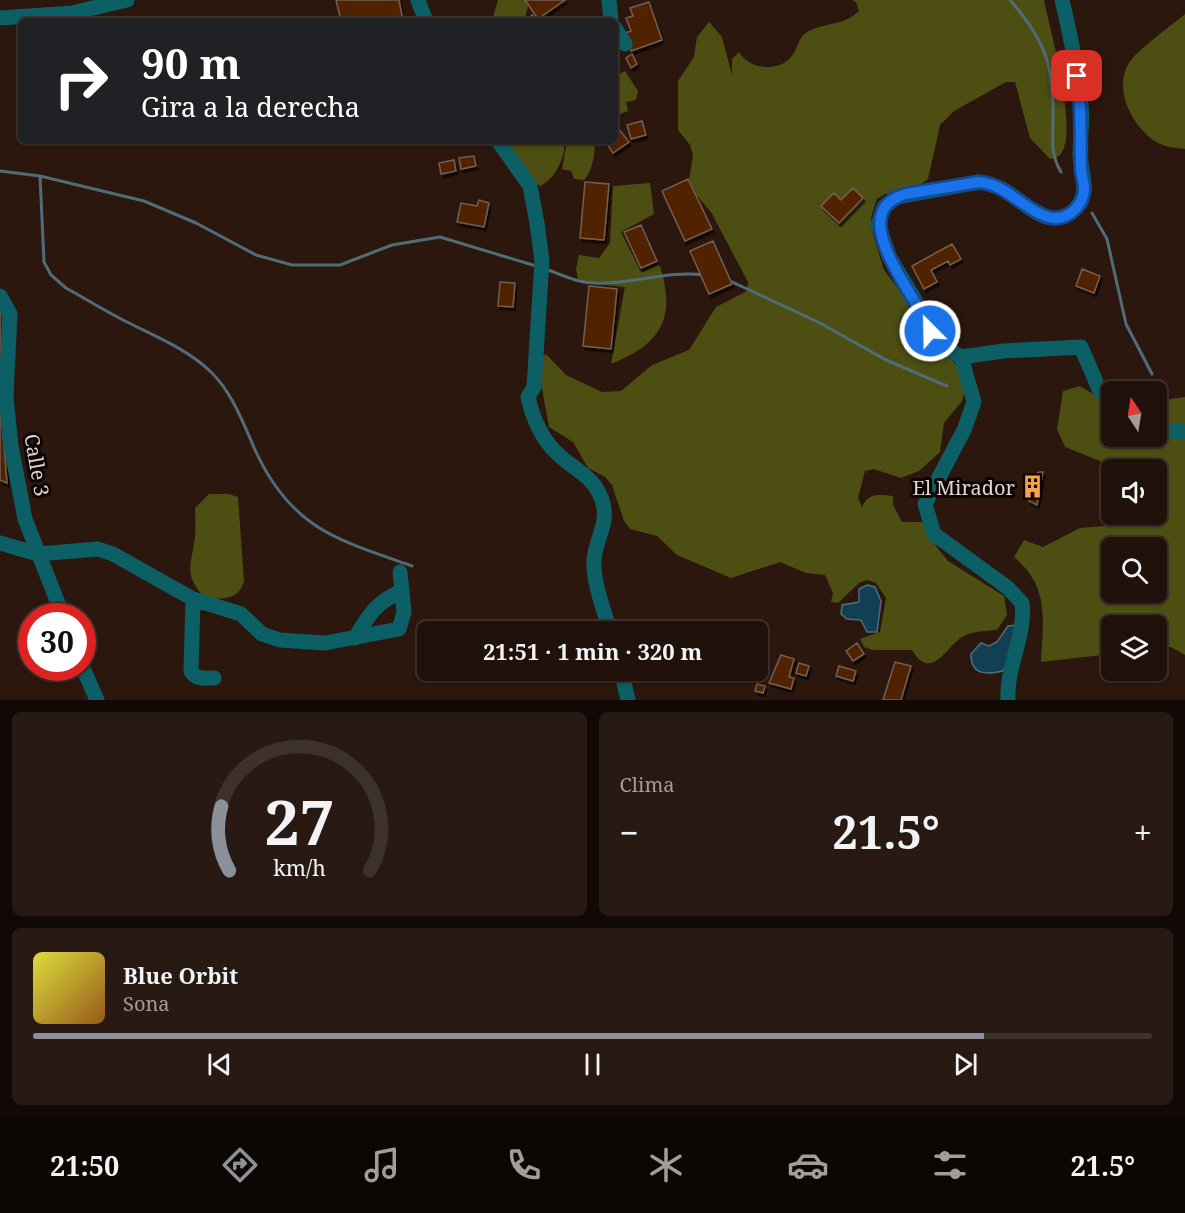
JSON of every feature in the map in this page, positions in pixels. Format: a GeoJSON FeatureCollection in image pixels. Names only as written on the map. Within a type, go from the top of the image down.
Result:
{"type":"FeatureCollection","features":[{"type":"Feature","properties":{"kind":"street"},"geometry":{"type":"LineString","coordinates":[[0,18],[127,0]]}},
{"type":"Feature","properties":{"kind":"street"},"geometry":{"type":"LineString","coordinates":[[418,0],[425,18]]}},
{"type":"Feature","properties":{"kind":"street"},"geometry":{"type":"LineString","coordinates":[[609,0],[611,18]]}},
{"type":"Feature","properties":{"kind":"street"},"geometry":{"type":"LineString","coordinates":[[1062,0],[1082,106],[1080,150],[1085,191],[1077,209],[1064,217],[1050,218],[1035,212],[1005,189],[991,183],[979,182],[896,197],[884,207],[880,216],[880,235],[890,258],[924,315],[936,341],[961,357],[1004,351],[1081,347],[1101,391]]}},
{"type":"Feature","properties":{"kind":"street"},"geometry":{"type":"LineString","coordinates":[[618,33],[625,44]]}},
{"type":"Feature","properties":{"kind":"street"},"geometry":{"type":"LineString","coordinates":[[500,144],[530,186],[542,261],[534,387],[528,397],[531,411],[542,436],[559,455],[591,480],[600,494],[605,523],[596,552],[595,574],[607,621]]}},
{"type":"Feature","properties":{"kind":"street","name":"Calle 3"},"geometry":{"type":"LineString","coordinates":[[0,296],[10,314],[6,396],[11,446],[25,519],[58,603]]}},
{"type":"Feature","properties":{"kind":"street"},"geometry":{"type":"LineString","coordinates":[[961,357],[974,402],[964,430],[926,504],[934,534],[1008,588],[1022,603],[1015,654],[1007,684],[1008,700]]}},
{"type":"Feature","properties":{"kind":"street"},"geometry":{"type":"LineString","coordinates":[[1167,430],[1185,432]]}},
{"type":"Feature","properties":{"kind":"street"},"geometry":{"type":"LineString","coordinates":[[0,543],[38,554],[98,549],[113,554],[193,599],[241,614],[262,634],[280,640],[325,643],[399,629],[403,621],[400,572]]}},
{"type":"Feature","properties":{"kind":"street"},"geometry":{"type":"LineString","coordinates":[[355,638],[373,608],[386,597],[402,591]]}},
{"type":"Feature","properties":{"kind":"street"},"geometry":{"type":"LineString","coordinates":[[193,599],[191,671],[200,679],[214,678]]}},
{"type":"Feature","properties":{"kind":"street"},"geometry":{"type":"LineString","coordinates":[[89,681],[97,700]]}},
{"type":"Feature","properties":{"kind":"street"},"geometry":{"type":"LineString","coordinates":[[624,681],[628,700]]}},
{"type":"Feature","properties":{"kind":"shaded area"},"geometry":{"type":"Polygon","coordinates":[[[498,0],[530,0],[525,18],[493,18],[498,0]]]}},
{"type":"Feature","properties":{"kind":"shaded area"},"geometry":{"type":"Polygon","coordinates":[[[852,0],[1044,0],[1065,105],[1067,127],[1065,145],[1059,156],[1050,159],[1030,138],[1015,82],[1006,82],[954,111],[940,125],[928,179],[920,185],[885,194],[877,199],[871,218],[871,228],[884,270],[919,315],[930,343],[953,361],[967,383],[962,401],[944,423],[940,452],[919,471],[901,478],[874,469],[865,471],[858,498],[862,507],[871,497],[893,496],[893,505],[902,522],[923,522],[936,546],[948,561],[1004,596],[1007,615],[997,630],[964,636],[939,658],[926,663],[919,659],[912,650],[873,650],[864,647],[860,639],[880,632],[886,598],[876,583],[867,580],[859,583],[838,603],[831,602],[833,593],[825,575],[806,573],[780,562],[731,578],[677,555],[657,536],[630,529],[624,521],[612,485],[605,477],[588,468],[573,442],[549,427],[537,361],[546,354],[566,375],[602,392],[621,391],[652,365],[689,350],[716,307],[747,291],[748,282],[711,212],[692,190],[689,181],[693,155],[690,145],[678,130],[678,81],[694,57],[697,37],[709,22],[722,37],[732,75],[732,59],[739,52],[749,62],[764,67],[785,62],[794,54],[805,33],[841,22],[859,11],[856,2],[852,0]]]}},
{"type":"Feature","properties":{"kind":"shaded area"},"geometry":{"type":"Polygon","coordinates":[[[1185,14],[1185,149],[1158,143],[1149,137],[1128,108],[1123,85],[1124,74],[1133,58],[1185,14]]]}},
{"type":"Feature","properties":{"kind":"shaded area"},"geometry":{"type":"Polygon","coordinates":[[[625,71],[638,91],[636,100],[626,102],[628,111],[618,115],[618,74],[625,71]]]}},
{"type":"Feature","properties":{"kind":"shaded area"},"geometry":{"type":"Polygon","coordinates":[[[496,144],[564,144],[563,154],[555,173],[540,186],[510,164],[496,144]]]}},
{"type":"Feature","properties":{"kind":"shaded area"},"geometry":{"type":"Polygon","coordinates":[[[566,144],[594,144],[593,162],[584,180],[574,179],[571,171],[562,169],[566,144]]]}},
{"type":"Feature","properties":{"kind":"shaded area"},"geometry":{"type":"Polygon","coordinates":[[[650,183],[654,214],[621,232],[641,272],[659,264],[666,299],[665,314],[653,338],[643,347],[611,364],[625,287],[584,283],[578,279],[576,269],[579,255],[599,258],[610,243],[613,186],[650,183]]]}},
{"type":"Feature","properties":{"kind":"shaded area"},"geometry":{"type":"Polygon","coordinates":[[[1080,386],[1101,399],[1101,447],[1167,447],[1167,400],[1185,397],[1185,655],[1171,647],[1167,647],[1167,615],[1101,615],[1101,655],[1041,662],[1043,618],[1039,592],[1026,568],[1014,557],[1024,540],[1043,547],[1080,528],[1167,525],[1167,459],[1101,459],[1101,461],[1065,447],[1057,429],[1063,391],[1080,386]]]}},
{"type":"Feature","properties":{"kind":"shaded area"},"geometry":{"type":"Polygon","coordinates":[[[209,494],[229,494],[238,497],[244,581],[238,592],[224,598],[206,599],[191,577],[195,508],[209,494]]]}},
{"type":"Feature","properties":{"kind":"water"},"geometry":{"type":"Polygon","coordinates":[[[867,585],[875,587],[881,601],[877,632],[867,632],[861,620],[847,619],[841,614],[842,605],[859,602],[859,589],[867,585]]]}},
{"type":"Feature","properties":{"kind":"water"},"geometry":{"type":"Polygon","coordinates":[[[1017,625],[1009,661],[1003,671],[985,673],[976,670],[971,654],[981,643],[989,646],[997,642],[1008,626],[1017,625]]]}},
{"type":"Feature","properties":{"kind":"building"},"geometry":{"type":"Polygon","coordinates":[[[336,0],[399,0],[402,18],[340,18],[336,0]]]}},
{"type":"Feature","properties":{"kind":"building"},"geometry":{"type":"Polygon","coordinates":[[[525,0],[565,0],[539,18],[525,0]]]}},
{"type":"Feature","properties":{"kind":"building"},"geometry":{"type":"Polygon","coordinates":[[[649,2],[662,40],[631,51],[625,33],[631,31],[626,18],[633,16],[630,8],[649,2]]]}},
{"type":"Feature","properties":{"kind":"building"},"geometry":{"type":"Polygon","coordinates":[[[632,54],[637,64],[631,68],[626,58],[632,54]]]}},
{"type":"Feature","properties":{"kind":"building"},"geometry":{"type":"Polygon","coordinates":[[[642,121],[646,135],[631,139],[627,125],[642,121]]]}},
{"type":"Feature","properties":{"kind":"building"},"geometry":{"type":"Polygon","coordinates":[[[618,128],[629,142],[613,153],[607,144],[618,144],[618,128]]]}},
{"type":"Feature","properties":{"kind":"building"},"geometry":{"type":"Polygon","coordinates":[[[474,156],[476,166],[461,169],[459,158],[474,156]]]}},
{"type":"Feature","properties":{"kind":"building"},"geometry":{"type":"Polygon","coordinates":[[[454,160],[456,171],[441,174],[439,163],[454,160]]]}},
{"type":"Feature","properties":{"kind":"building"},"geometry":{"type":"Polygon","coordinates":[[[688,179],[712,229],[685,241],[662,191],[688,179]]]}},
{"type":"Feature","properties":{"kind":"building"},"geometry":{"type":"Polygon","coordinates":[[[585,182],[609,184],[604,240],[580,238],[585,182]]]}},
{"type":"Feature","properties":{"kind":"building"},"geometry":{"type":"Polygon","coordinates":[[[853,188],[863,198],[839,223],[821,206],[834,193],[841,200],[853,188]]]}},
{"type":"Feature","properties":{"kind":"building"},"geometry":{"type":"Polygon","coordinates":[[[479,200],[489,203],[484,227],[457,222],[461,203],[477,206],[479,200]]]}},
{"type":"Feature","properties":{"kind":"building"},"geometry":{"type":"Polygon","coordinates":[[[641,225],[657,261],[641,268],[624,232],[641,225]]]}},
{"type":"Feature","properties":{"kind":"building"},"geometry":{"type":"Polygon","coordinates":[[[713,241],[732,284],[709,294],[690,251],[713,241]]]}},
{"type":"Feature","properties":{"kind":"building"},"geometry":{"type":"Polygon","coordinates":[[[952,244],[961,259],[950,265],[948,261],[931,270],[937,282],[924,289],[912,266],[952,244]]]}},
{"type":"Feature","properties":{"kind":"building"},"geometry":{"type":"Polygon","coordinates":[[[1082,269],[1100,276],[1094,293],[1076,286],[1082,269]]]}},
{"type":"Feature","properties":{"kind":"building"},"geometry":{"type":"Polygon","coordinates":[[[500,282],[515,283],[513,307],[498,306],[500,282]]]}},
{"type":"Feature","properties":{"kind":"building"},"geometry":{"type":"Polygon","coordinates":[[[589,286],[617,289],[611,349],[583,346],[589,286]]]}},
{"type":"Feature","properties":{"kind":"building"},"geometry":{"type":"Polygon","coordinates":[[[0,311],[4,315],[0,397],[0,311]]]}},
{"type":"Feature","properties":{"kind":"building"},"geometry":{"type":"Polygon","coordinates":[[[0,397],[7,483],[0,480],[0,397]]]}},
{"type":"Feature","properties":{"kind":"building","name":"El Mirador"},"geometry":{"type":"Polygon","coordinates":[[[1043,472],[1037,505],[1029,501],[1025,489],[1031,477],[1043,472]]]}},
{"type":"Feature","properties":{"kind":"building"},"geometry":{"type":"Polygon","coordinates":[[[857,643],[864,654],[853,661],[846,651],[857,643]]]}},
{"type":"Feature","properties":{"kind":"building"},"geometry":{"type":"Polygon","coordinates":[[[781,655],[794,659],[789,677],[794,678],[791,689],[769,683],[781,655]]]}},
{"type":"Feature","properties":{"kind":"building"},"geometry":{"type":"Polygon","coordinates":[[[895,662],[911,666],[901,700],[883,700],[895,662]]]}},
{"type":"Feature","properties":{"kind":"building"},"geometry":{"type":"Polygon","coordinates":[[[799,663],[809,666],[806,676],[796,673],[799,663]]]}},
{"type":"Feature","properties":{"kind":"building"},"geometry":{"type":"Polygon","coordinates":[[[839,666],[856,671],[853,681],[836,676],[839,666]]]}},
{"type":"Feature","properties":{"kind":"building"},"geometry":{"type":"Polygon","coordinates":[[[757,684],[765,686],[763,693],[755,691],[757,684]]]}},
{"type":"Feature","properties":{"kind":"waterway"},"geometry":{"type":"LineString","coordinates":[[1010,0],[1032,28],[1045,54],[1052,83],[1054,153],[1061,172]]}},
{"type":"Feature","properties":{"kind":"waterway"},"geometry":{"type":"LineString","coordinates":[[0,171],[40,176],[44,262],[51,275],[66,288],[182,350],[203,364],[232,400],[270,478],[285,499],[302,515],[340,539],[412,566]]}},
{"type":"Feature","properties":{"kind":"waterway"},"geometry":{"type":"LineString","coordinates":[[40,176],[144,201],[196,223],[256,255],[292,265],[340,265],[392,245],[440,237],[536,266]]}},
{"type":"Feature","properties":{"kind":"waterway"},"geometry":{"type":"LineString","coordinates":[[1092,213],[1107,239],[1126,324],[1152,374]]}},
{"type":"Feature","properties":{"kind":"waterway"},"geometry":{"type":"LineString","coordinates":[[546,269],[589,283],[622,282],[677,274],[704,275]]}},
{"type":"Feature","properties":{"kind":"waterway"},"geometry":{"type":"LineString","coordinates":[[728,280],[820,323],[886,360],[947,386]]}},
{"type":"Feature","properties":{"kind":"place","name":"El Mirador"},"geometry":{"type":"Point","coordinates":[1033,487]}},
{"type":"Feature","properties":{"kind":"route"},"geometry":{"type":"LineString","coordinates":[[930,331],[924,315],[890,258],[880,235],[878,225],[884,207],[896,197],[906,194],[979,182],[991,183],[1005,189],[1035,212],[1050,218],[1064,217],[1077,209],[1085,191],[1081,174],[1082,106],[1077,76]]}}]}
